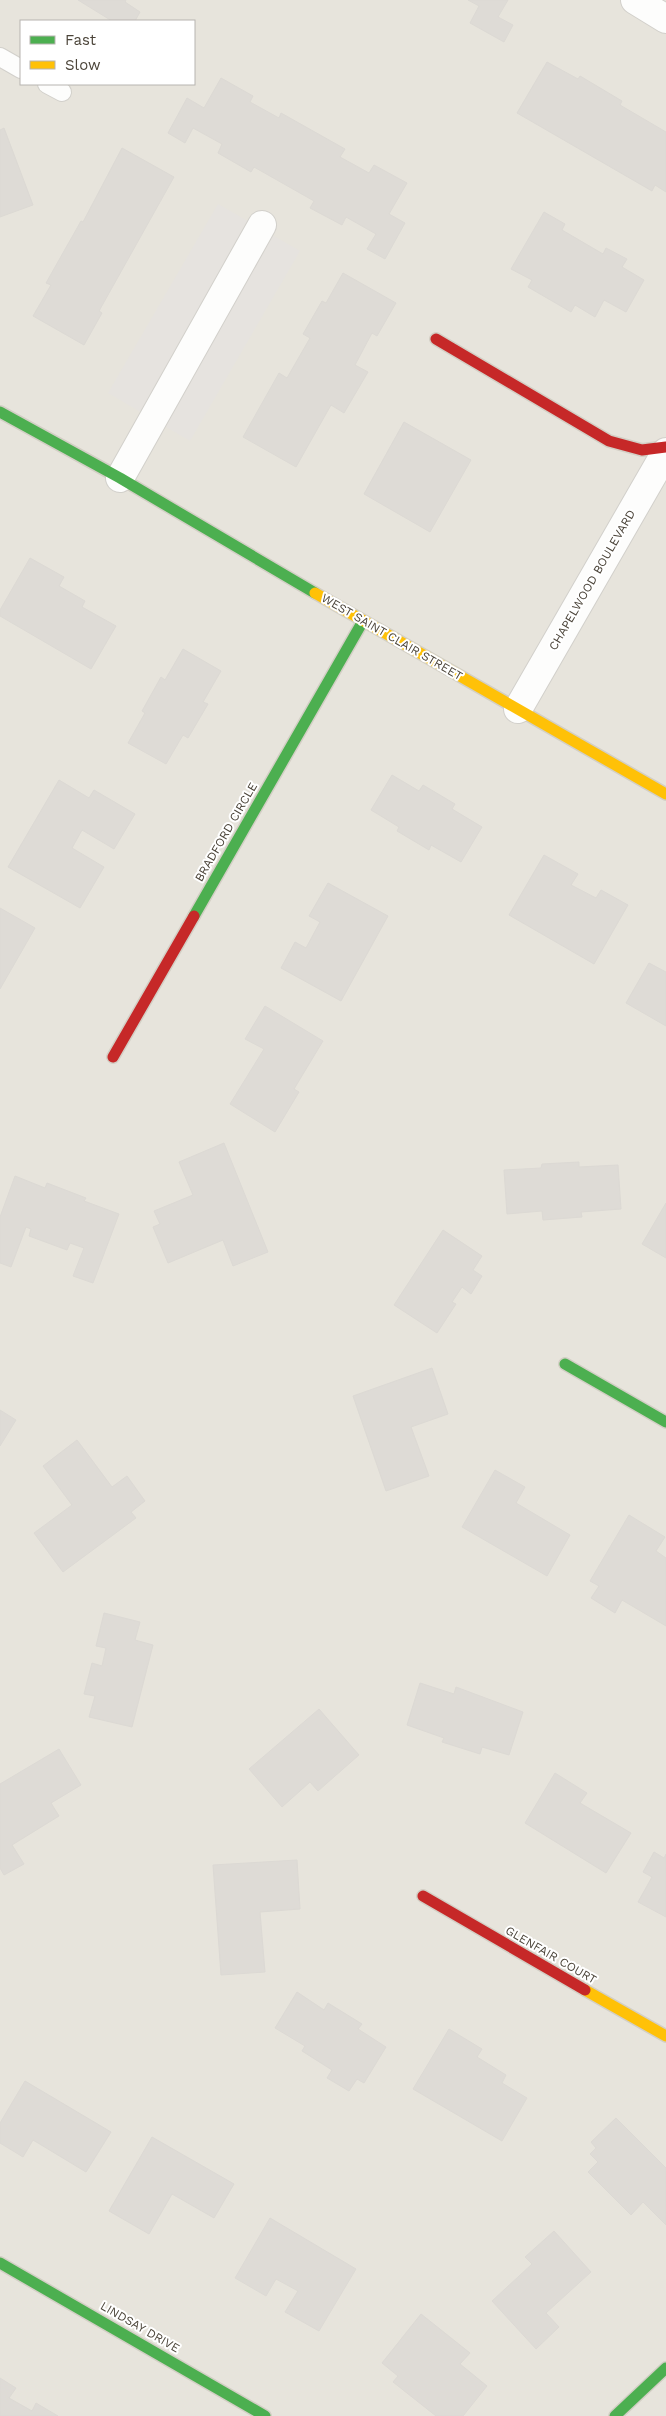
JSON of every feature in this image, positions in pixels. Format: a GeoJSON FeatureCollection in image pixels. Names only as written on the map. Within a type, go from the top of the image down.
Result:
{"type":"FeatureCollection","features":[{"type":"Feature","properties":{"kind":"street"},"geometry":{"type":"LineString","coordinates":[[635,0],[666,19]]}},
{"type":"Feature","properties":{"kind":"street"},"geometry":{"type":"LineString","coordinates":[[120,478],[262,225]]}},
{"type":"Feature","properties":{"kind":"street"},"geometry":{"type":"LineString","coordinates":[[436,338],[609,441],[634,450],[647,451],[666,447]]}},
{"type":"Feature","properties":{"kind":"street","name":"WEST SAINT CLAIR STREET"},"geometry":{"type":"LineString","coordinates":[[0,412],[120,478],[363,621],[666,794]]}},
{"type":"Feature","properties":{"kind":"street","name":"CHAPELWOOD BOULEVARD"},"geometry":{"type":"LineString","coordinates":[[518,708],[666,452]]}},
{"type":"Feature","properties":{"kind":"street","name":"BRADFORD CIRCLE"},"geometry":{"type":"LineString","coordinates":[[113,1057],[363,621]]}},
{"type":"Feature","properties":{"kind":"street"},"geometry":{"type":"LineString","coordinates":[[565,1364],[666,1422]]}},
{"type":"Feature","properties":{"kind":"street","name":"GLENFAIR COURT"},"geometry":{"type":"LineString","coordinates":[[423,1896],[651,2030],[666,2036]]}},
{"type":"Feature","properties":{"kind":"street","name":"LINDSAY DRIVE"},"geometry":{"type":"LineString","coordinates":[[0,2263],[265,2416]]}},
{"type":"Feature","properties":{"kind":"street"},"geometry":{"type":"LineString","coordinates":[[615,2416],[666,2368]]}},
{"type":"Feature","properties":{"kind":"lane"},"geometry":{"type":"LineString","coordinates":[[0,57],[20,68]]}},
{"type":"Feature","properties":{"kind":"shaded area"},"geometry":{"type":"Polygon","coordinates":[[[0,0],[666,0],[666,2416],[0,2416],[0,0]]]}},
{"type":"Feature","properties":{"kind":"shaded area"},"geometry":{"type":"Polygon","coordinates":[[[218,204],[300,251],[190,441],[108,393],[218,204]]]}},
{"type":"Feature","properties":{"kind":"building"},"geometry":{"type":"Polygon","coordinates":[[[78,0],[126,0],[125,2],[140,12],[136,20],[110,20],[78,0]]]}},
{"type":"Feature","properties":{"kind":"building"},"geometry":{"type":"Polygon","coordinates":[[[468,0],[508,0],[498,17],[513,25],[504,42],[470,23],[479,6],[468,0]]]}},
{"type":"Feature","properties":{"kind":"building"},"geometry":{"type":"Polygon","coordinates":[[[547,62],[578,79],[580,76],[622,101],[620,105],[666,132],[666,192],[655,185],[652,191],[517,113],[547,62]]]}},
{"type":"Feature","properties":{"kind":"building"},"geometry":{"type":"Polygon","coordinates":[[[221,78],[253,96],[250,102],[279,118],[281,113],[345,149],[340,157],[369,173],[374,165],[407,183],[389,214],[405,223],[385,259],[367,249],[376,234],[346,217],[342,225],[310,208],[314,201],[254,167],[251,172],[218,153],[222,144],[193,128],[185,143],[168,133],[187,98],[204,108],[221,78]]]}},
{"type":"Feature","properties":{"kind":"building"},"geometry":{"type":"Polygon","coordinates":[[[4,128],[33,205],[0,217],[0,130],[4,128]]]}},
{"type":"Feature","properties":{"kind":"building"},"geometry":{"type":"Polygon","coordinates":[[[122,148],[174,177],[99,311],[102,313],[84,345],[33,316],[51,285],[46,283],[81,221],[83,222],[122,148]]]}},
{"type":"Feature","properties":{"kind":"building"},"geometry":{"type":"Polygon","coordinates":[[[544,212],[565,224],[562,230],[603,254],[606,248],[627,259],[622,267],[644,280],[626,312],[604,300],[595,317],[575,305],[571,312],[528,287],[532,280],[511,269],[544,212]]]}},
{"type":"Feature","properties":{"kind":"building"},"geometry":{"type":"Polygon","coordinates":[[[343,273],[396,303],[377,336],[372,333],[355,365],[368,372],[344,413],[331,405],[296,467],[243,437],[279,373],[287,378],[310,338],[303,334],[322,301],[326,303],[343,273]]]}},
{"type":"Feature","properties":{"kind":"building"},"geometry":{"type":"Polygon","coordinates":[[[404,422],[471,460],[430,532],[364,494],[404,422]]]}},
{"type":"Feature","properties":{"kind":"building"},"geometry":{"type":"Polygon","coordinates":[[[30,558],[64,577],[59,586],[85,601],[82,607],[116,626],[91,669],[0,616],[0,610],[30,558]]]}},
{"type":"Feature","properties":{"kind":"building"},"geometry":{"type":"Polygon","coordinates":[[[183,649],[221,671],[203,702],[208,704],[188,738],[183,735],[166,764],[128,743],[145,713],[142,711],[161,677],[165,680],[183,649]]]}},
{"type":"Feature","properties":{"kind":"building"},"geometry":{"type":"Polygon","coordinates":[[[392,775],[419,791],[423,785],[455,804],[452,809],[482,827],[461,862],[431,845],[429,850],[397,831],[399,827],[371,810],[392,775]]]}},
{"type":"Feature","properties":{"kind":"building"},"geometry":{"type":"Polygon","coordinates":[[[59,780],[89,798],[94,790],[135,814],[114,849],[82,830],[72,848],[104,867],[80,908],[8,867],[59,780]]]}},
{"type":"Feature","properties":{"kind":"building"},"geometry":{"type":"Polygon","coordinates":[[[544,855],[578,874],[571,885],[596,898],[601,890],[628,905],[594,964],[509,915],[544,855]]]}},
{"type":"Feature","properties":{"kind":"building"},"geometry":{"type":"Polygon","coordinates":[[[328,883],[388,916],[341,1001],[281,968],[295,942],[306,948],[320,922],[309,916],[328,883]]]}},
{"type":"Feature","properties":{"kind":"building"},"geometry":{"type":"Polygon","coordinates":[[[0,908],[35,928],[0,989],[0,908]]]}},
{"type":"Feature","properties":{"kind":"building"},"geometry":{"type":"Polygon","coordinates":[[[649,963],[666,972],[666,1026],[626,1003],[649,963]]]}},
{"type":"Feature","properties":{"kind":"building"},"geometry":{"type":"Polygon","coordinates":[[[265,1006],[323,1041],[294,1089],[299,1092],[275,1132],[230,1104],[264,1049],[245,1039],[265,1006]]]}},
{"type":"Feature","properties":{"kind":"building"},"geometry":{"type":"Polygon","coordinates":[[[224,1143],[268,1252],[233,1266],[223,1240],[168,1263],[153,1227],[160,1224],[154,1211],[193,1195],[179,1162],[224,1143]]]}},
{"type":"Feature","properties":{"kind":"building"},"geometry":{"type":"Polygon","coordinates":[[[579,1162],[579,1167],[618,1165],[621,1209],[581,1212],[582,1217],[543,1220],[542,1211],[507,1214],[504,1170],[541,1168],[542,1164],[579,1162]]]}},
{"type":"Feature","properties":{"kind":"building"},"geometry":{"type":"Polygon","coordinates":[[[15,1176],[45,1188],[47,1183],[86,1198],[84,1201],[119,1214],[93,1283],[73,1276],[84,1248],[70,1243],[67,1250],[29,1236],[31,1229],[26,1227],[11,1267],[0,1263],[0,1217],[15,1176]]]}},
{"type":"Feature","properties":{"kind":"building"},"geometry":{"type":"Polygon","coordinates":[[[666,1203],[666,1258],[642,1244],[666,1203]]]}},
{"type":"Feature","properties":{"kind":"building"},"geometry":{"type":"Polygon","coordinates":[[[443,1230],[482,1256],[473,1270],[482,1276],[471,1294],[462,1287],[452,1302],[456,1304],[437,1333],[394,1305],[443,1230]]]}},
{"type":"Feature","properties":{"kind":"building"},"geometry":{"type":"Polygon","coordinates":[[[432,1368],[448,1414],[411,1427],[429,1476],[386,1491],[353,1396],[432,1368]]]}},
{"type":"Feature","properties":{"kind":"building"},"geometry":{"type":"Polygon","coordinates":[[[0,1410],[16,1420],[0,1446],[0,1410]]]}},
{"type":"Feature","properties":{"kind":"building"},"geometry":{"type":"Polygon","coordinates":[[[77,1440],[112,1487],[127,1476],[145,1501],[131,1512],[136,1518],[63,1572],[34,1533],[72,1505],[43,1466],[77,1440]]]}},
{"type":"Feature","properties":{"kind":"building"},"geometry":{"type":"Polygon","coordinates":[[[495,1470],[525,1487],[516,1503],[570,1535],[547,1576],[462,1527],[495,1470]]]}},
{"type":"Feature","properties":{"kind":"building"},"geometry":{"type":"Polygon","coordinates":[[[629,1515],[665,1537],[656,1551],[666,1558],[666,1626],[622,1600],[615,1613],[591,1598],[599,1586],[590,1581],[629,1515]]]}},
{"type":"Feature","properties":{"kind":"building"},"geometry":{"type":"Polygon","coordinates":[[[104,1613],[140,1622],[135,1640],[153,1645],[132,1727],[89,1717],[95,1696],[84,1694],[92,1663],[102,1666],[106,1648],[96,1646],[104,1613]]]}},
{"type":"Feature","properties":{"kind":"building"},"geometry":{"type":"Polygon","coordinates":[[[420,1683],[454,1694],[456,1687],[523,1712],[509,1755],[482,1747],[480,1754],[442,1742],[444,1738],[407,1725],[420,1683]]]}},
{"type":"Feature","properties":{"kind":"building"},"geometry":{"type":"Polygon","coordinates":[[[319,1709],[359,1755],[318,1791],[310,1782],[282,1807],[249,1769],[319,1709]]]}},
{"type":"Feature","properties":{"kind":"building"},"geometry":{"type":"Polygon","coordinates":[[[59,1749],[81,1785],[51,1803],[59,1816],[12,1845],[24,1864],[4,1875],[0,1868],[0,1784],[59,1749]]]}},
{"type":"Feature","properties":{"kind":"building"},"geometry":{"type":"Polygon","coordinates":[[[555,1773],[587,1793],[580,1803],[631,1833],[606,1873],[525,1823],[555,1773]]]}},
{"type":"Feature","properties":{"kind":"building"},"geometry":{"type":"Polygon","coordinates":[[[654,1852],[664,1858],[666,1854],[666,1917],[638,1902],[652,1877],[643,1872],[654,1852]]]}},
{"type":"Feature","properties":{"kind":"building"},"geometry":{"type":"Polygon","coordinates":[[[297,1860],[300,1909],[260,1912],[265,1972],[221,1975],[213,1865],[297,1860]]]}},
{"type":"Feature","properties":{"kind":"building"},"geometry":{"type":"Polygon","coordinates":[[[297,1992],[324,2010],[328,2003],[362,2024],[358,2029],[386,2047],[364,2083],[357,2079],[349,2091],[327,2078],[332,2070],[302,2051],[305,2046],[275,2028],[297,1992]]]}},
{"type":"Feature","properties":{"kind":"building"},"geometry":{"type":"Polygon","coordinates":[[[449,2029],[482,2049],[477,2057],[506,2075],[502,2083],[527,2098],[502,2141],[413,2089],[449,2029]]]}},
{"type":"Feature","properties":{"kind":"building"},"geometry":{"type":"Polygon","coordinates":[[[25,2081],[111,2132],[86,2172],[33,2140],[23,2157],[0,2143],[0,2123],[25,2081]]]}},
{"type":"Feature","properties":{"kind":"building"},"geometry":{"type":"Polygon","coordinates":[[[616,2118],[666,2168],[666,2225],[643,2202],[631,2215],[588,2172],[598,2162],[590,2154],[596,2148],[591,2142],[616,2118]]]}},
{"type":"Feature","properties":{"kind":"building"},"geometry":{"type":"Polygon","coordinates":[[[152,2137],[234,2184],[214,2218],[172,2194],[149,2234],[109,2211],[152,2137]]]}},
{"type":"Feature","properties":{"kind":"building"},"geometry":{"type":"Polygon","coordinates":[[[270,2218],[356,2269],[319,2331],[285,2312],[298,2291],[276,2279],[266,2296],[235,2278],[270,2218]]]}},
{"type":"Feature","properties":{"kind":"building"},"geometry":{"type":"Polygon","coordinates":[[[554,2231],[591,2272],[546,2313],[559,2327],[536,2349],[492,2301],[532,2264],[525,2257],[554,2231]]]}},
{"type":"Feature","properties":{"kind":"building"},"geometry":{"type":"Polygon","coordinates":[[[421,2314],[470,2353],[460,2364],[487,2386],[463,2416],[436,2416],[393,2382],[398,2376],[382,2363],[421,2314]]]}},
{"type":"Feature","properties":{"kind":"building"},"geometry":{"type":"Polygon","coordinates":[[[0,2378],[16,2388],[9,2398],[32,2411],[36,2403],[58,2416],[0,2416],[0,2378]]]}},
{"type":"Feature","properties":{"kind":"traffic: fast"},"geometry":{"type":"LineString","coordinates":[[0,412],[120,478],[315,593]]}},
{"type":"Feature","properties":{"kind":"traffic: fast"},"geometry":{"type":"LineString","coordinates":[[194,916],[363,621]]}},
{"type":"Feature","properties":{"kind":"traffic: fast"},"geometry":{"type":"LineString","coordinates":[[565,1364],[666,1422]]}},
{"type":"Feature","properties":{"kind":"traffic: fast"},"geometry":{"type":"LineString","coordinates":[[0,2263],[265,2416]]}},
{"type":"Feature","properties":{"kind":"traffic: fast"},"geometry":{"type":"LineString","coordinates":[[615,2416],[666,2368]]}},
{"type":"Feature","properties":{"kind":"traffic: slow"},"geometry":{"type":"LineString","coordinates":[[315,593],[666,794]]}},
{"type":"Feature","properties":{"kind":"traffic: slow"},"geometry":{"type":"LineString","coordinates":[[585,1990],[666,2036]]}},
{"type":"Feature","properties":{"kind":"traffic: jam"},"geometry":{"type":"LineString","coordinates":[[436,339],[609,441],[642,450],[666,447]]}},
{"type":"Feature","properties":{"kind":"traffic: jam"},"geometry":{"type":"LineString","coordinates":[[113,1057],[194,916]]}},
{"type":"Feature","properties":{"kind":"traffic: jam"},"geometry":{"type":"LineString","coordinates":[[423,1896],[585,1990]]}}]}
